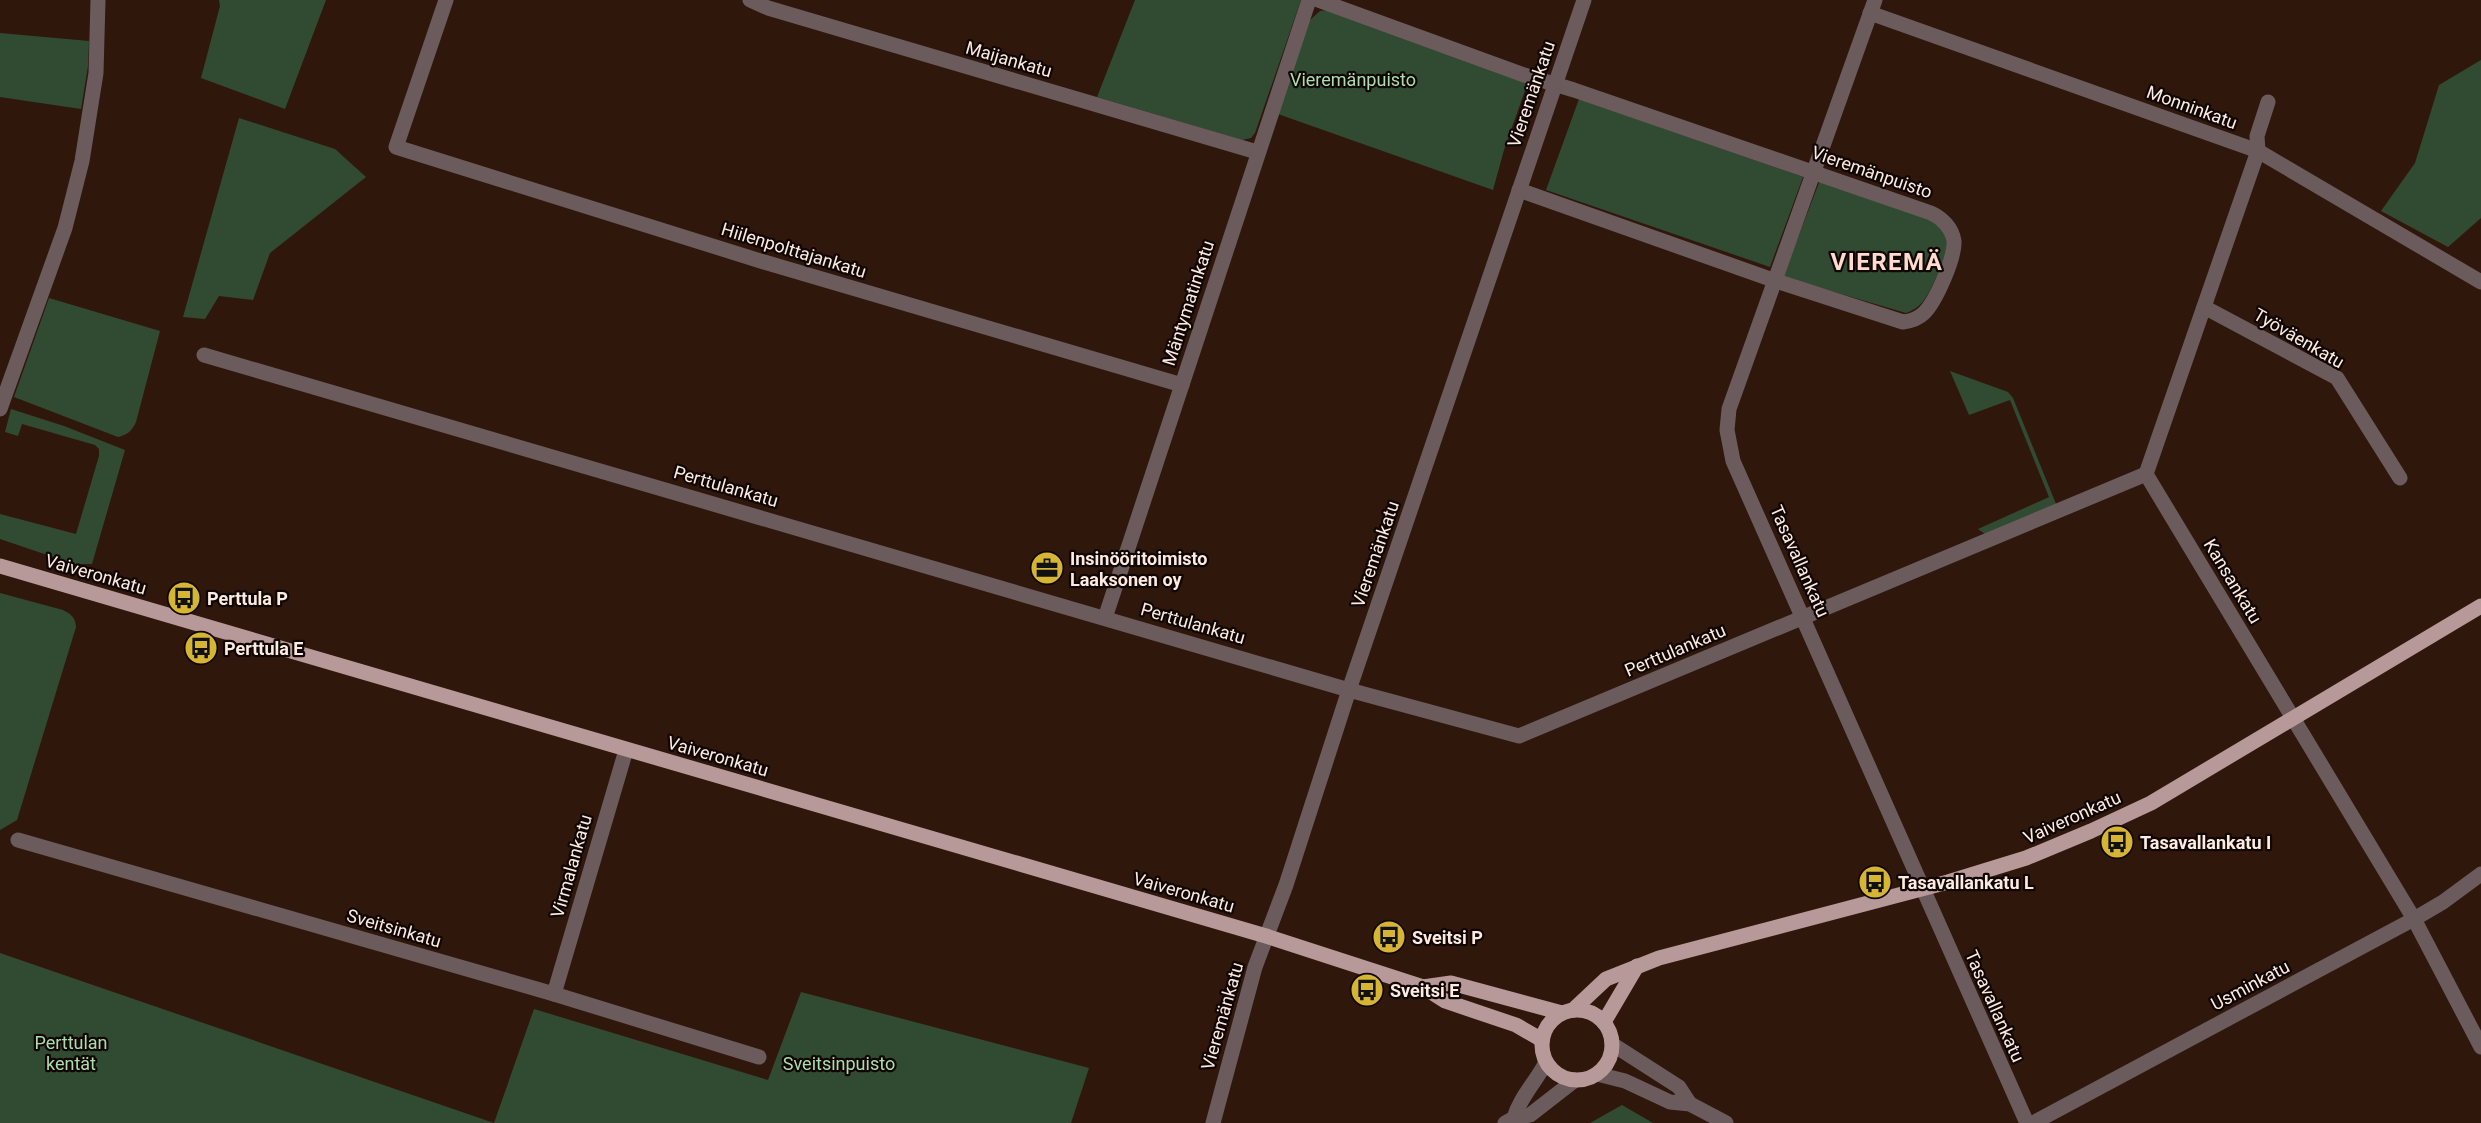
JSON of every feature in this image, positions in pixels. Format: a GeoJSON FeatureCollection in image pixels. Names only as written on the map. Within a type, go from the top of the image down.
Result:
{"type":"FeatureCollection","features":[{"type":"Feature","properties":{"kind":"main road","name":"Vaiveronkatu"},"geometry":{"type":"LineString","coordinates":[[0,566],[1266,936],[1424,987],[1445,1001],[1516,1025],[1542,1040]]}},
{"type":"Feature","properties":{"kind":"main road","name":"Vaiveronkatu"},"geometry":{"type":"LineString","coordinates":[[1424,987],[1451,983],[1567,1011],[1606,979],[1637,966],[1922,889],[2026,858],[2151,803],[2294,720],[2481,606]]}},
{"type":"Feature","properties":{"kind":"main road"},"geometry":{"type":"LineString","coordinates":[[1604,1022],[1637,966]]}},
{"type":"Feature","properties":{"kind":"main road"},"geometry":{"type":"LineString","coordinates":[[1586,1010],[1596,1014],[1604,1022],[1610,1032],[1612,1044],[1605,1065],[1597,1074],[1575,1080],[1554,1071],[1546,1062],[1542,1052],[1542,1040],[1552,1020],[1567,1011],[1586,1010]]}},
{"type":"Feature","properties":{"kind":"street"},"geometry":{"type":"LineString","coordinates":[[1,405],[64,228],[82,161],[96,73],[98,0]]}},
{"type":"Feature","properties":{"kind":"street","name":"Hiilenpolttajankatu"},"geometry":{"type":"LineString","coordinates":[[446,0],[396,147],[764,262],[1182,385]]}},
{"type":"Feature","properties":{"kind":"street","name":"Maijankatu"},"geometry":{"type":"LineString","coordinates":[[750,0],[768,8],[1257,152]]}},
{"type":"Feature","properties":{"kind":"street","name":"Mäntymatinkatu"},"geometry":{"type":"LineString","coordinates":[[1105,618],[1309,0]]}},
{"type":"Feature","properties":{"kind":"street","name":"Vieremänpuisto"},"geometry":{"type":"LineString","coordinates":[[1318,0],[1524,75],[1940,217],[1954,240],[1952,256],[1936,295],[1926,311],[1913,321],[1903,322],[1773,280],[1519,190]]}},
{"type":"Feature","properties":{"kind":"street","name":"Vieremänkatu"},"geometry":{"type":"LineString","coordinates":[[1213,1123],[1266,936],[1286,885],[1349,690],[1584,0]]}},
{"type":"Feature","properties":{"kind":"street","name":"Monninkatu"},"geometry":{"type":"LineString","coordinates":[[1872,7],[2258,151],[2481,282]]}},
{"type":"Feature","properties":{"kind":"street","name":"Tasavallankatu"},"geometry":{"type":"LineString","coordinates":[[1872,7],[1773,280],[1729,409],[1727,430],[1733,461],[2027,1123]]}},
{"type":"Feature","properties":{"kind":"street"},"geometry":{"type":"LineString","coordinates":[[2146,474],[2258,151],[2258,136],[2268,102]]}},
{"type":"Feature","properties":{"kind":"street","name":"Työväenkatu"},"geometry":{"type":"LineString","coordinates":[[2204,307],[2337,378],[2400,478]]}},
{"type":"Feature","properties":{"kind":"street","name":"Perttulankatu"},"geometry":{"type":"LineString","coordinates":[[204,355],[1349,690],[1519,736],[2146,474]]}},
{"type":"Feature","properties":{"kind":"street","name":"Kansankatu"},"geometry":{"type":"LineString","coordinates":[[2146,474],[2414,919],[2481,1047]]}},
{"type":"Feature","properties":{"kind":"street","name":"Virmalankatu"},"geometry":{"type":"LineString","coordinates":[[554,994],[626,750]]}},
{"type":"Feature","properties":{"kind":"street","name":"Sveitsinkatu"},"geometry":{"type":"LineString","coordinates":[[18,840],[554,994],[759,1057]]}},
{"type":"Feature","properties":{"kind":"street","name":"Usminkatu"},"geometry":{"type":"LineString","coordinates":[[2033,1123],[2414,919],[2443,902],[2481,874]]}},
{"type":"Feature","properties":{"kind":"street"},"geometry":{"type":"LineString","coordinates":[[1612,1044],[1679,1087],[1690,1104]]}},
{"type":"Feature","properties":{"kind":"street"},"geometry":{"type":"LineString","coordinates":[[1509,1120],[1518,1104],[1536,1083],[1546,1062]]}},
{"type":"Feature","properties":{"kind":"street"},"geometry":{"type":"LineString","coordinates":[[1597,1074],[1625,1081],[1670,1102],[1690,1104],[1725,1123]]}},
{"type":"Feature","properties":{"kind":"street"},"geometry":{"type":"LineString","coordinates":[[1509,1120],[1530,1116],[1575,1080]]}},
{"type":"Feature","properties":{"kind":"green space"},"geometry":{"type":"Polygon","coordinates":[[[219,0],[326,0],[285,109],[201,78],[220,6],[219,0]]]}},
{"type":"Feature","properties":{"kind":"green space","name":"Vieremänpuisto"},"geometry":{"type":"Polygon","coordinates":[[[1135,0],[1301,0],[1255,133],[1251,138],[1242,140],[1097,97],[1135,0]]]}},
{"type":"Feature","properties":{"kind":"green space","name":"Vieremänpuisto"},"geometry":{"type":"Polygon","coordinates":[[[1328,10],[1522,79],[1527,85],[1504,150],[1493,190],[1278,114],[1310,20],[1320,11],[1328,10]]]}},
{"type":"Feature","properties":{"kind":"green space"},"geometry":{"type":"Polygon","coordinates":[[[0,33],[89,41],[88,66],[81,109],[0,97],[0,33]]]}},
{"type":"Feature","properties":{"kind":"green space"},"geometry":{"type":"Polygon","coordinates":[[[2481,60],[2481,218],[2448,247],[2381,211],[2415,163],[2439,85],[2481,60]]]}},
{"type":"Feature","properties":{"kind":"green space"},"geometry":{"type":"Polygon","coordinates":[[[1579,99],[1803,177],[1770,267],[1546,190],[1579,99]]]}},
{"type":"Feature","properties":{"kind":"green space"},"geometry":{"type":"Polygon","coordinates":[[[239,118],[335,149],[366,177],[270,253],[253,300],[219,296],[205,319],[183,317],[239,118]]]}},
{"type":"Feature","properties":{"kind":"green space"},"geometry":{"type":"Polygon","coordinates":[[[1820,180],[1922,215],[1943,231],[1947,248],[1940,271],[1922,303],[1917,307],[1906,313],[1783,277],[1820,180]]]}},
{"type":"Feature","properties":{"kind":"green space"},"geometry":{"type":"Polygon","coordinates":[[[49,298],[160,331],[136,422],[127,434],[118,437],[14,397],[49,298]]]}},
{"type":"Feature","properties":{"kind":"green space"},"geometry":{"type":"Polygon","coordinates":[[[1950,371],[2008,392],[2013,398],[2056,504],[1985,534],[1978,529],[2049,497],[2010,400],[1969,415],[1950,371]]]}},
{"type":"Feature","properties":{"kind":"green space"},"geometry":{"type":"Polygon","coordinates":[[[11,409],[64,426],[125,450],[92,564],[74,564],[0,539],[0,514],[76,534],[99,456],[99,449],[95,445],[22,424],[18,436],[5,432],[11,409]]]}},
{"type":"Feature","properties":{"kind":"green space"},"geometry":{"type":"Polygon","coordinates":[[[0,593],[63,610],[69,613],[76,627],[17,820],[0,830],[0,593]]]}},
{"type":"Feature","properties":{"kind":"green space","name":"Perttulan kentät"},"geometry":{"type":"Polygon","coordinates":[[[0,953],[494,1123],[0,1123],[0,953]]]}},
{"type":"Feature","properties":{"kind":"green space","name":"Sveitsinpuisto"},"geometry":{"type":"Polygon","coordinates":[[[801,992],[1089,1068],[1071,1123],[494,1123],[534,1009],[768,1080],[801,992]]]}},
{"type":"Feature","properties":{"kind":"green space"},"geometry":{"type":"Polygon","coordinates":[[[1622,1105],[1653,1123],[1590,1123],[1622,1105]]]}},
{"type":"Feature","properties":{"kind":"place","name":"Insinööritoimisto Laaksonen oy"},"geometry":{"type":"Point","coordinates":[1047,568]}},
{"type":"Feature","properties":{"kind":"place","name":"Perttula P"},"geometry":{"type":"Point","coordinates":[184,598]}},
{"type":"Feature","properties":{"kind":"place","name":"Perttula E"},"geometry":{"type":"Point","coordinates":[201,648]}},
{"type":"Feature","properties":{"kind":"place","name":"Tasavallankatu I"},"geometry":{"type":"Point","coordinates":[2117,842]}},
{"type":"Feature","properties":{"kind":"place","name":"Tasavallankatu L"},"geometry":{"type":"Point","coordinates":[1875,882]}},
{"type":"Feature","properties":{"kind":"place","name":"Sveitsi P"},"geometry":{"type":"Point","coordinates":[1389,937]}},
{"type":"Feature","properties":{"kind":"place","name":"Sveitsi E"},"geometry":{"type":"Point","coordinates":[1367,990]}},
{"type":"Feature","properties":{"kind":"district","name":"VIEREMÄ"},"geometry":{"type":"Point","coordinates":[1887,262]}}]}
